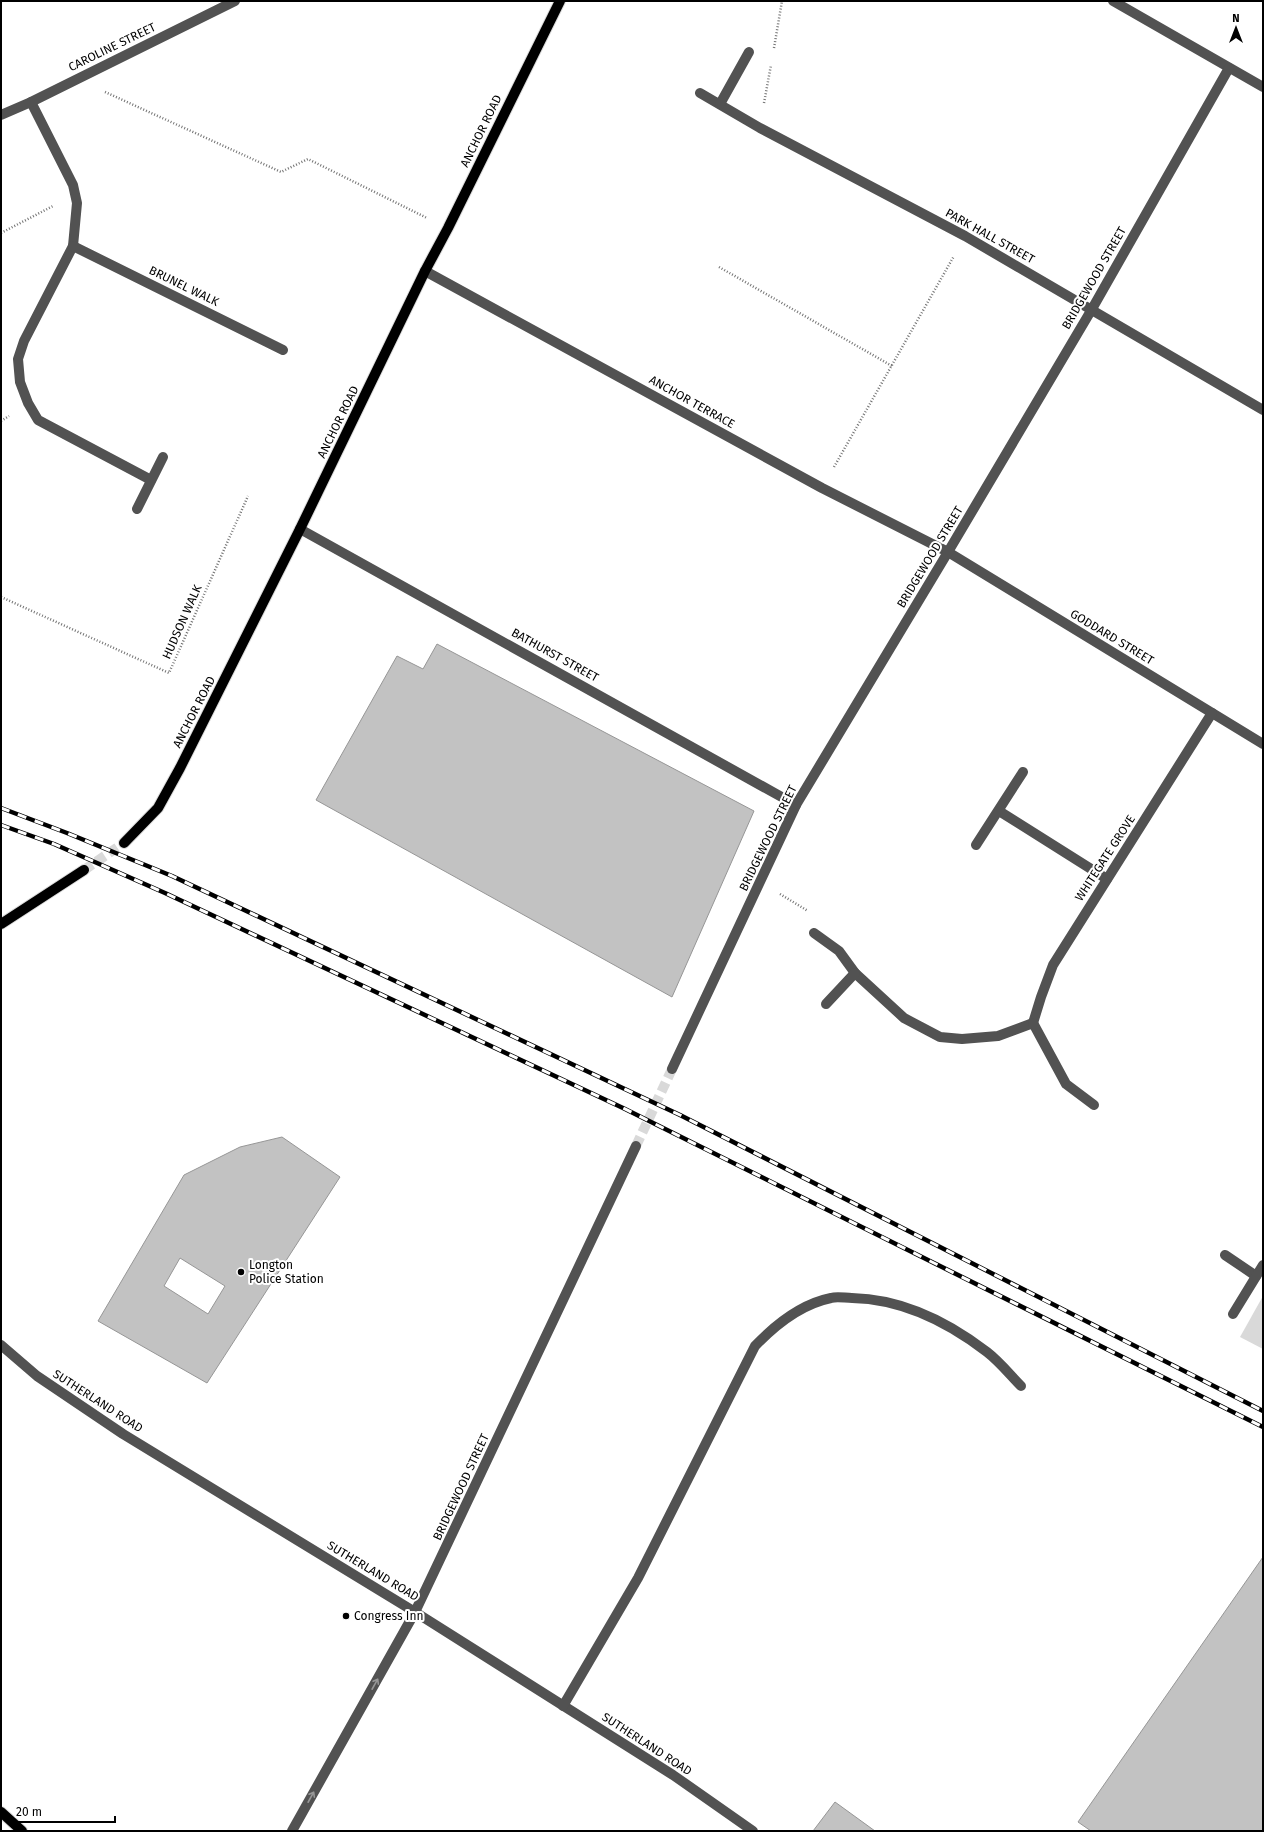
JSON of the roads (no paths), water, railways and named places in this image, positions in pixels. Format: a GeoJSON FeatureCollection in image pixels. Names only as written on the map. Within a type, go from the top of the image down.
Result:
{"type":"FeatureCollection","features":[{"type":"Feature","properties":{"kind":"main road","name":"ANCHOR ROAD"},"geometry":{"type":"LineString","coordinates":[[124,843],[158,808],[180,768],[300,529],[425,271],[448,228],[560,1]]}},
{"type":"Feature","properties":{"kind":"main road"},"geometry":{"type":"LineString","coordinates":[[1,924],[84,870]]}},
{"type":"Feature","properties":{"kind":"main road"},"geometry":{"type":"LineString","coordinates":[[1,1812],[22,1831]]}},
{"type":"Feature","properties":{"kind":"street","name":"CAROLINE STREET"},"geometry":{"type":"LineString","coordinates":[[1,115],[31,102],[235,1]]}},
{"type":"Feature","properties":{"kind":"street"},"geometry":{"type":"LineString","coordinates":[[1112,1],[1263,87]]}},
{"type":"Feature","properties":{"kind":"street"},"geometry":{"type":"LineString","coordinates":[[720,104],[749,52]]}},
{"type":"Feature","properties":{"kind":"street","name":"BRIDGEWOOD STREET"},"geometry":{"type":"LineString","coordinates":[[672,1069],[796,805],[1092,309],[1229,68]]}},
{"type":"Feature","properties":{"kind":"street","name":"PARK HALL STREET"},"geometry":{"type":"LineString","coordinates":[[700,93],[760,128],[965,236],[1263,410]]}},
{"type":"Feature","properties":{"kind":"street"},"geometry":{"type":"LineString","coordinates":[[31,102],[73,185],[77,203],[73,246],[24,341],[18,359],[20,382],[28,403],[38,420],[151,480]]}},
{"type":"Feature","properties":{"kind":"street","name":"BRUNEL WALK"},"geometry":{"type":"LineString","coordinates":[[73,246],[283,350]]}},
{"type":"Feature","properties":{"kind":"street","name":"ANCHOR TERRACE"},"geometry":{"type":"LineString","coordinates":[[425,271],[822,488],[948,552]]}},
{"type":"Feature","properties":{"kind":"street"},"geometry":{"type":"LineString","coordinates":[[137,509],[163,458]]}},
{"type":"Feature","properties":{"kind":"street","name":"BATHURST STREET"},"geometry":{"type":"LineString","coordinates":[[300,529],[796,805]]}},
{"type":"Feature","properties":{"kind":"street","name":"GODDARD STREET"},"geometry":{"type":"LineString","coordinates":[[948,552],[1263,744]]}},
{"type":"Feature","properties":{"kind":"street","name":"WHITEGATE GROVE"},"geometry":{"type":"LineString","coordinates":[[1033,1023],[1053,965],[1212,713]]}},
{"type":"Feature","properties":{"kind":"street"},"geometry":{"type":"LineString","coordinates":[[976,845],[1023,772]]}},
{"type":"Feature","properties":{"kind":"street"},"geometry":{"type":"LineString","coordinates":[[999,810],[1107,879]]}},
{"type":"Feature","properties":{"kind":"street"},"geometry":{"type":"LineString","coordinates":[[814,933],[839,951],[855,973],[904,1018],[940,1037],[962,1039],[998,1036],[1033,1023],[1066,1084],[1094,1105]]}},
{"type":"Feature","properties":{"kind":"street"},"geometry":{"type":"LineString","coordinates":[[826,1004],[855,973]]}},
{"type":"Feature","properties":{"kind":"street","name":"BRIDGEWOOD STREET"},"geometry":{"type":"LineString","coordinates":[[292,1831],[415,1612],[636,1146]]}},
{"type":"Feature","properties":{"kind":"street"},"geometry":{"type":"LineString","coordinates":[[1225,1255],[1256,1276]]}},
{"type":"Feature","properties":{"kind":"street"},"geometry":{"type":"LineString","coordinates":[[1233,1314],[1263,1265]]}},
{"type":"Feature","properties":{"kind":"street"},"geometry":{"type":"LineString","coordinates":[[563,1706],[638,1578],[755,1346],[773,1327],[806,1306],[832,1297],[862,1298],[896,1304],[927,1314],[964,1335],[989,1353],[1021,1386]]}},
{"type":"Feature","properties":{"kind":"street","name":"SUTHERLAND ROAD"},"geometry":{"type":"LineString","coordinates":[[1,1345],[37,1376],[123,1434],[415,1612],[672,1775],[753,1831]]}},
{"type":"Feature","properties":{"kind":"tunnel"},"geometry":{"type":"LineString","coordinates":[[84,870],[124,843]]}},
{"type":"Feature","properties":{"kind":"tunnel"},"geometry":{"type":"LineString","coordinates":[[636,1146],[672,1069]]}},
{"type":"Feature","properties":{"kind":"railway"},"geometry":{"type":"LineString","coordinates":[[1,808],[172,876],[680,1115],[1263,1411]]}},
{"type":"Feature","properties":{"kind":"railway"},"geometry":{"type":"LineString","coordinates":[[1,825],[54,844],[165,893],[623,1108],[1263,1427]]}},
{"type":"Feature","properties":{"kind":"place","name":"Longton Police Station"},"geometry":{"type":"Point","coordinates":[241,1272]}},
{"type":"Feature","properties":{"kind":"place","name":"Congress Inn"},"geometry":{"type":"Point","coordinates":[346,1616]}}]}
